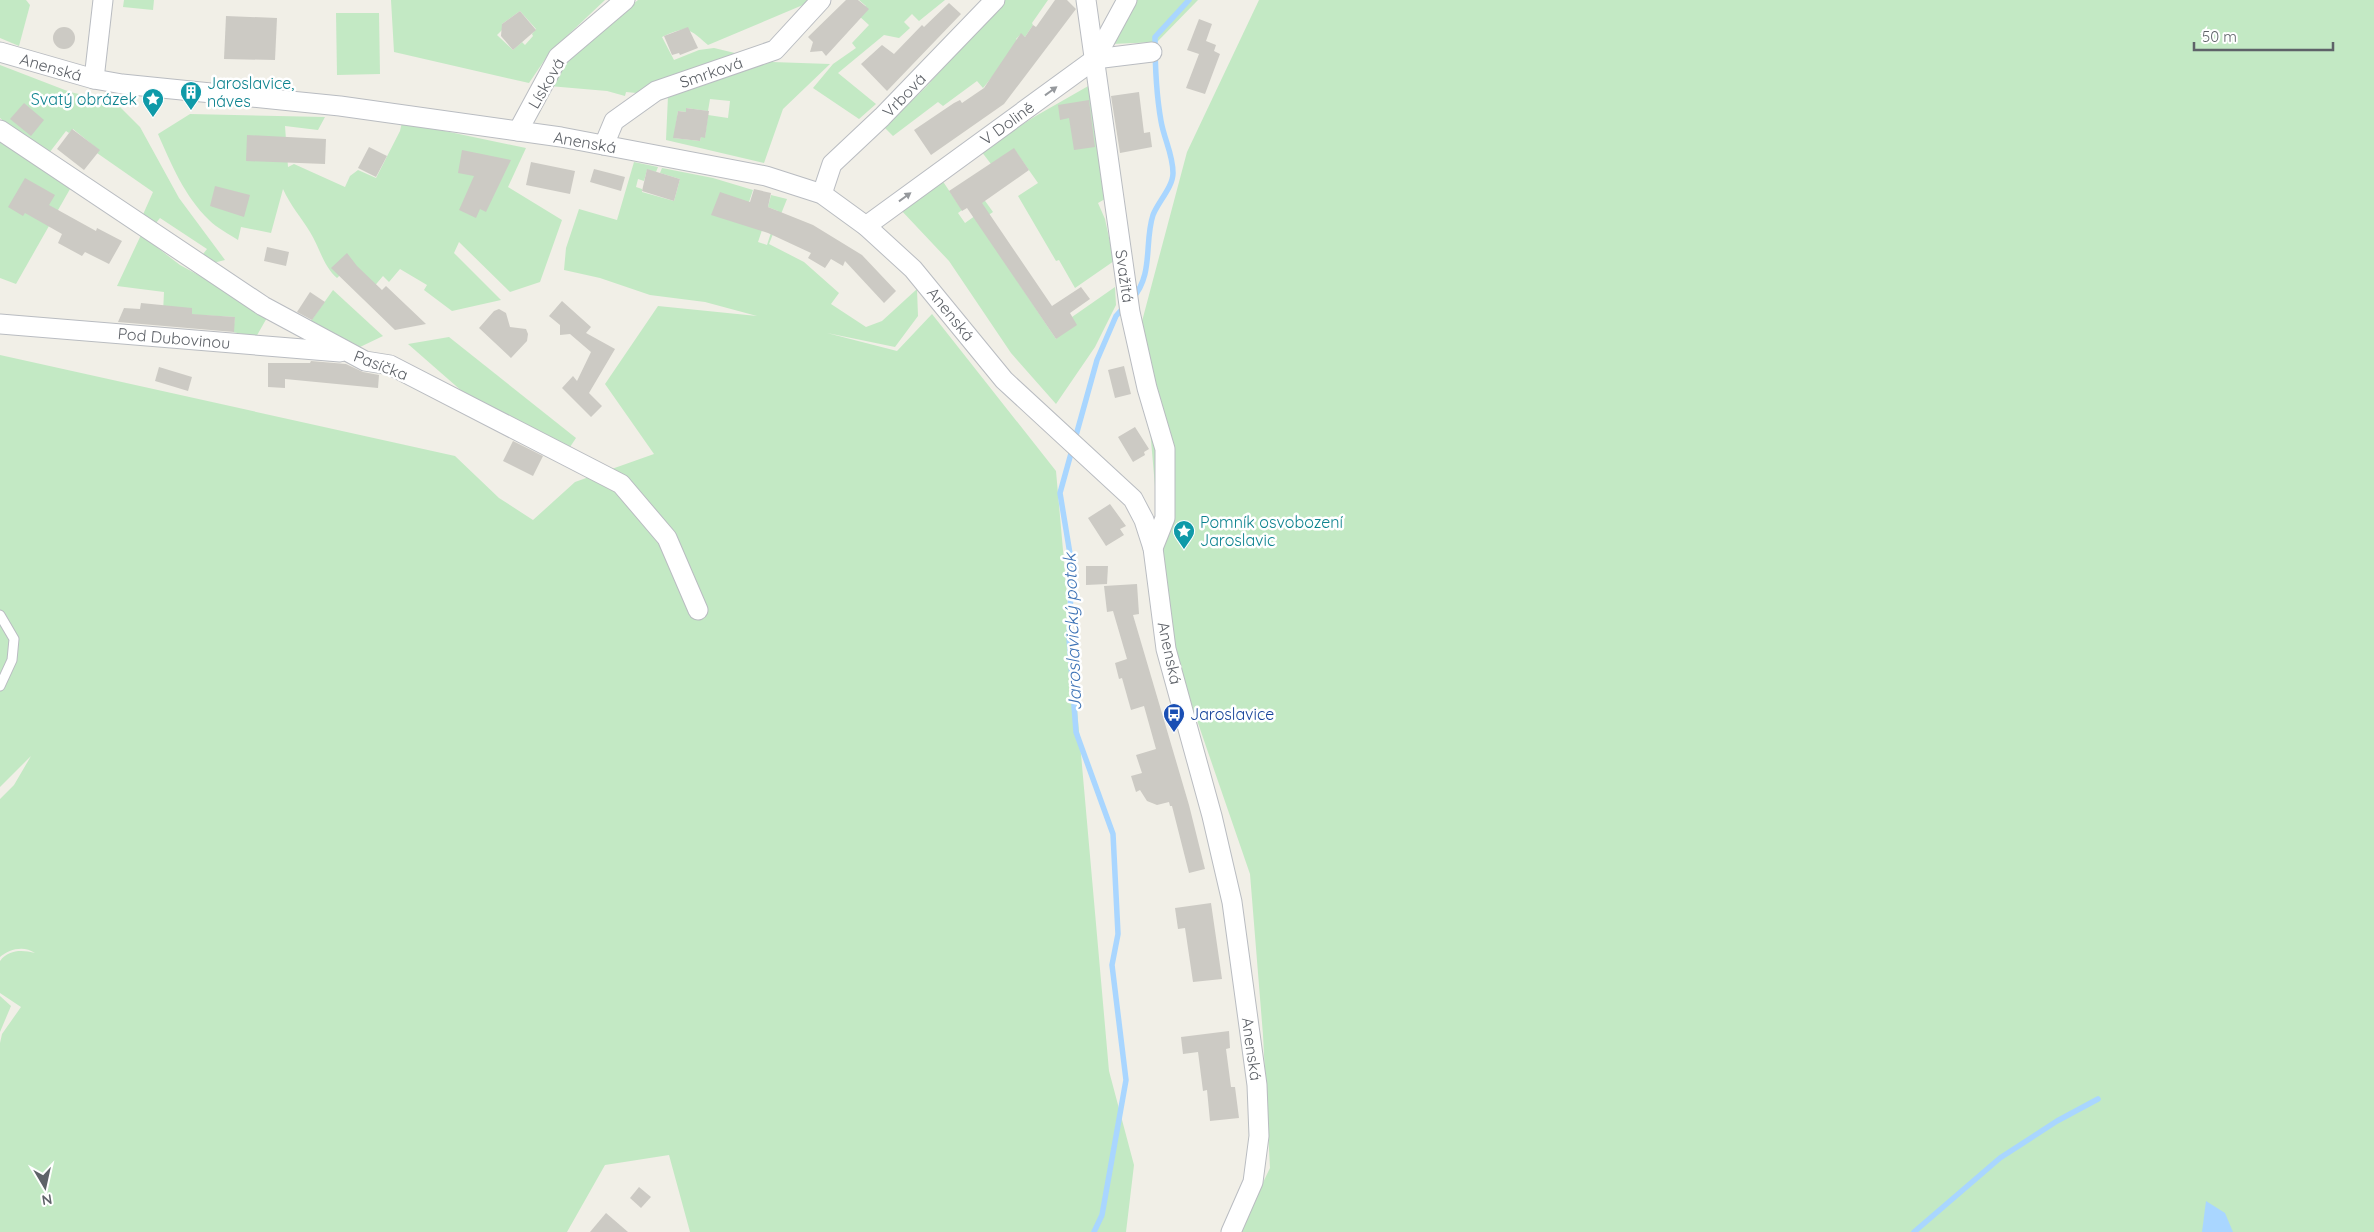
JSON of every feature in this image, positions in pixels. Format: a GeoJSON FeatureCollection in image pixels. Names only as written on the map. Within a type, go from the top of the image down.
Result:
{"type":"FeatureCollection","features":[{"type":"Feature","properties":{"kind":"street"},"geometry":{"type":"LineString","coordinates":[[94,79],[103,0]]}},
{"type":"Feature","properties":{"kind":"street","name":"Lísková"},"geometry":{"type":"LineString","coordinates":[[518,131],[558,57],[625,0]]}},
{"type":"Feature","properties":{"kind":"street","name":"Smrková"},"geometry":{"type":"LineString","coordinates":[[604,145],[614,122],[656,91],[775,50],[821,0]]}},
{"type":"Feature","properties":{"kind":"street","name":"Vrbová"},"geometry":{"type":"LineString","coordinates":[[822,194],[832,164],[882,117],[995,0]]}},
{"type":"Feature","properties":{"kind":"street","name":"Svažitá"},"geometry":{"type":"LineString","coordinates":[[1086,0],[1128,303],[1147,388],[1165,450],[1165,518],[1153,548]]}},
{"type":"Feature","properties":{"kind":"street","name":"V Dolině"},"geometry":{"type":"LineString","coordinates":[[866,226],[1095,59],[1126,0]]}},
{"type":"Feature","properties":{"kind":"street","name":"Anenská"},"geometry":{"type":"LineString","coordinates":[[0,52],[94,79],[190,92],[340,106],[518,131],[604,145],[766,176],[822,194],[866,226],[913,269],[1004,380],[1085,457],[1133,499],[1144,520],[1153,548],[1166,649],[1212,816],[1232,902],[1257,1085],[1259,1136],[1254,1182],[1231,1232]]}},
{"type":"Feature","properties":{"kind":"street"},"geometry":{"type":"LineString","coordinates":[[1095,59],[1152,52]]}},
{"type":"Feature","properties":{"kind":"street","name":"Pasíčka"},"geometry":{"type":"LineString","coordinates":[[0,130],[263,306],[365,361],[390,365],[621,484],[667,538],[698,610]]}},
{"type":"Feature","properties":{"kind":"street","name":"Pod Dubovinou"},"geometry":{"type":"LineString","coordinates":[[0,324],[349,352]]}},
{"type":"Feature","properties":{"kind":"lane"},"geometry":{"type":"LineString","coordinates":[[0,614],[14,639],[12,660],[0,686]]}},
{"type":"Feature","properties":{"kind":"green space"},"geometry":{"type":"Polygon","coordinates":[[[0,0],[26,0],[30,5],[19,46],[0,38],[0,0]]]}},
{"type":"Feature","properties":{"kind":"green space"},"geometry":{"type":"Polygon","coordinates":[[[124,0],[154,0],[153,10],[123,7],[124,0]]]}},
{"type":"Feature","properties":{"kind":"green space"},"geometry":{"type":"Polygon","coordinates":[[[391,0],[605,0],[550,52],[529,83],[394,52],[391,0]],[[520,11],[502,24],[503,29],[497,35],[513,50],[522,42],[525,45],[536,29],[520,11]]]}},
{"type":"Feature","properties":{"kind":"green space"},"geometry":{"type":"Polygon","coordinates":[[[638,0],[808,0],[810,2],[708,45],[687,30],[677,31],[662,37],[674,60],[699,50],[714,48],[772,62],[830,64],[783,109],[764,163],[666,140],[668,96],[626,92],[625,96],[607,91],[549,86],[583,43],[638,0]],[[710,99],[708,111],[686,108],[686,112],[678,111],[674,138],[700,141],[701,137],[705,137],[708,115],[728,118],[730,101],[710,99]]]}},
{"type":"Feature","properties":{"kind":"green space"},"geometry":{"type":"Polygon","coordinates":[[[859,0],[945,0],[919,21],[912,14],[904,22],[910,28],[899,38],[884,35],[838,73],[876,104],[859,119],[813,88],[833,64],[856,48],[852,43],[869,25],[858,15],[866,6],[859,0]]]}},
{"type":"Feature","properties":{"kind":"green space"},"geometry":{"type":"Polygon","coordinates":[[[1004,0],[1048,0],[1025,37],[1021,34],[1016,39],[1020,43],[983,88],[977,81],[943,106],[938,102],[893,136],[884,127],[926,87],[1004,0]]]}},
{"type":"Feature","properties":{"kind":"green space"},"geometry":{"type":"Polygon","coordinates":[[[1129,0],[1198,0],[1157,42],[1112,44],[1129,0]]]}},
{"type":"Feature","properties":{"kind":"green space"},"geometry":{"type":"Polygon","coordinates":[[[1259,0],[2374,0],[2374,1232],[1239,1232],[1270,1168],[1263,1035],[1250,874],[1168,636],[1141,325],[1187,152],[1259,0]]]}},
{"type":"Feature","properties":{"kind":"green space"},"geometry":{"type":"Polygon","coordinates":[[[336,13],[379,13],[380,74],[337,75],[336,13]]]}},
{"type":"Feature","properties":{"kind":"green space"},"geometry":{"type":"Polygon","coordinates":[[[0,65],[70,92],[115,102],[140,127],[179,198],[225,260],[213,263],[200,258],[207,249],[160,218],[152,228],[141,219],[153,192],[97,153],[99,150],[73,129],[69,133],[66,131],[46,157],[0,118],[0,65]]]}},
{"type":"Feature","properties":{"kind":"green space"},"geometry":{"type":"Polygon","coordinates":[[[1090,85],[1105,199],[1098,203],[1105,219],[1114,261],[1075,288],[1059,260],[1056,261],[1018,196],[1038,183],[1014,149],[991,164],[981,151],[1034,117],[1090,85]]]}},
{"type":"Feature","properties":{"kind":"green space"},"geometry":{"type":"Polygon","coordinates":[[[190,114],[325,117],[318,130],[285,126],[288,167],[294,164],[345,187],[350,176],[358,170],[376,178],[400,131],[402,122],[526,148],[508,187],[562,220],[540,282],[510,292],[459,242],[454,253],[501,300],[452,311],[424,290],[427,285],[400,269],[389,282],[383,276],[372,289],[351,265],[337,278],[328,268],[310,232],[283,189],[271,233],[241,227],[238,240],[212,223],[200,211],[186,191],[158,134],[190,114]]]}},
{"type":"Feature","properties":{"kind":"green space"},"geometry":{"type":"Polygon","coordinates":[[[0,135],[70,189],[16,284],[0,278],[0,135]]]}},
{"type":"Feature","properties":{"kind":"green space"},"geometry":{"type":"Polygon","coordinates":[[[634,162],[658,167],[656,172],[647,170],[644,181],[638,179],[636,187],[642,189],[642,192],[674,201],[680,179],[660,173],[662,168],[713,178],[753,190],[743,220],[763,227],[758,242],[767,245],[778,211],[768,207],[771,195],[787,199],[769,244],[804,262],[839,293],[831,304],[866,327],[882,321],[917,289],[918,316],[895,347],[827,333],[897,351],[932,314],[1056,471],[1109,1071],[1134,1165],[1126,1232],[690,1232],[669,1155],[605,1165],[567,1232],[0,1232],[0,1043],[2,1034],[21,1007],[0,993],[0,961],[12,952],[26,951],[35,953],[26,949],[17,949],[0,957],[0,799],[14,785],[31,756],[0,787],[0,355],[455,456],[499,498],[533,520],[575,482],[654,454],[605,384],[658,306],[757,316],[705,302],[650,295],[600,278],[564,270],[566,248],[579,209],[617,220],[634,162]]]}},
{"type":"Feature","properties":{"kind":"green space"},"geometry":{"type":"Polygon","coordinates":[[[940,177],[962,210],[958,213],[965,223],[979,213],[973,203],[983,198],[993,212],[978,222],[1056,339],[1072,317],[1115,287],[1116,305],[1095,347],[1056,404],[1011,353],[949,261],[900,209],[940,177]]]}},
{"type":"Feature","properties":{"kind":"green space"},"geometry":{"type":"Polygon","coordinates":[[[141,235],[180,265],[235,295],[268,316],[256,337],[233,332],[235,317],[163,313],[164,292],[117,286],[141,235]]]}},
{"type":"Feature","properties":{"kind":"green space"},"geometry":{"type":"Polygon","coordinates":[[[333,290],[383,336],[360,347],[344,346],[306,328],[333,290]]]}},
{"type":"Feature","properties":{"kind":"green space"},"geometry":{"type":"Polygon","coordinates":[[[449,337],[576,438],[570,447],[544,437],[464,393],[408,344],[449,337]]]}},
{"type":"Feature","properties":{"kind":"green space"},"geometry":{"type":"Polygon","coordinates":[[[0,996],[11,1006],[0,1032],[0,996]]]}},
{"type":"Feature","properties":{"kind":"water"},"geometry":{"type":"Polygon","coordinates":[[[2206,1201],[2225,1213],[2233,1232],[2202,1232],[2206,1201]]]}},
{"type":"Feature","properties":{"kind":"building"},"geometry":{"type":"Polygon","coordinates":[[[846,0],[858,0],[869,9],[826,56],[822,51],[810,52],[813,42],[808,37],[846,0]]]}},
{"type":"Feature","properties":{"kind":"building"},"geometry":{"type":"Polygon","coordinates":[[[1055,0],[1067,0],[1076,9],[1004,104],[931,155],[914,130],[954,103],[960,100],[962,103],[984,88],[1021,33],[1025,37],[1033,25],[1036,27],[1055,0]]]}},
{"type":"Feature","properties":{"kind":"building"},"geometry":{"type":"Polygon","coordinates":[[[949,3],[961,14],[887,91],[861,64],[882,45],[894,54],[922,25],[924,27],[949,3]]]}},
{"type":"Feature","properties":{"kind":"building"},"geometry":{"type":"Polygon","coordinates":[[[520,11],[536,30],[513,50],[501,36],[502,24],[520,11]]]}},
{"type":"Feature","properties":{"kind":"building"},"geometry":{"type":"Polygon","coordinates":[[[226,16],[277,18],[275,60],[224,59],[226,16]]]}},
{"type":"Feature","properties":{"kind":"building"},"geometry":{"type":"Polygon","coordinates":[[[1199,19],[1212,24],[1206,41],[1216,45],[1214,51],[1220,54],[1205,94],[1186,88],[1199,54],[1187,50],[1199,19]]]}},
{"type":"Feature","properties":{"kind":"building"},"geometry":{"type":"Polygon","coordinates":[[[60,27],[68,27],[75,34],[75,42],[68,49],[60,49],[53,42],[53,34],[60,27]]]}},
{"type":"Feature","properties":{"kind":"building"},"geometry":{"type":"Polygon","coordinates":[[[688,27],[698,48],[680,55],[679,53],[672,55],[664,36],[688,27]]]}},
{"type":"Feature","properties":{"kind":"building"},"geometry":{"type":"Polygon","coordinates":[[[1139,92],[1144,133],[1150,132],[1152,147],[1120,153],[1111,96],[1139,92]]]}},
{"type":"Feature","properties":{"kind":"building"},"geometry":{"type":"Polygon","coordinates":[[[1089,100],[1095,147],[1074,150],[1069,118],[1060,120],[1058,105],[1089,100]]]}},
{"type":"Feature","properties":{"kind":"building"},"geometry":{"type":"Polygon","coordinates":[[[24,103],[44,120],[31,136],[10,119],[24,103]]]}},
{"type":"Feature","properties":{"kind":"building"},"geometry":{"type":"Polygon","coordinates":[[[686,108],[709,111],[705,138],[701,137],[700,141],[673,138],[678,111],[686,112],[686,108]]]}},
{"type":"Feature","properties":{"kind":"building"},"geometry":{"type":"Polygon","coordinates":[[[72,129],[100,150],[84,170],[57,149],[72,129]]]}},
{"type":"Feature","properties":{"kind":"building"},"geometry":{"type":"Polygon","coordinates":[[[247,135],[326,139],[325,164],[246,161],[247,135]]]}},
{"type":"Feature","properties":{"kind":"building"},"geometry":{"type":"Polygon","coordinates":[[[369,147],[387,156],[376,177],[358,168],[369,147]]]}},
{"type":"Feature","properties":{"kind":"building"},"geometry":{"type":"Polygon","coordinates":[[[1014,148],[1029,170],[982,203],[1052,306],[1081,287],[1090,299],[1070,313],[1077,325],[1056,339],[967,208],[962,211],[949,191],[1014,148]]]}},
{"type":"Feature","properties":{"kind":"building"},"geometry":{"type":"Polygon","coordinates":[[[462,150],[511,160],[486,212],[480,209],[476,218],[459,210],[474,176],[458,173],[462,150]]]}},
{"type":"Feature","properties":{"kind":"building"},"geometry":{"type":"Polygon","coordinates":[[[531,162],[575,171],[570,194],[526,185],[531,162]]]}},
{"type":"Feature","properties":{"kind":"building"},"geometry":{"type":"Polygon","coordinates":[[[594,169],[625,177],[621,191],[590,182],[594,169]]]}},
{"type":"Feature","properties":{"kind":"building"},"geometry":{"type":"Polygon","coordinates":[[[647,169],[680,179],[674,201],[642,191],[647,169]]]}},
{"type":"Feature","properties":{"kind":"building"},"geometry":{"type":"Polygon","coordinates":[[[25,178],[55,195],[49,205],[96,231],[97,228],[122,241],[109,264],[85,252],[82,256],[58,243],[62,234],[25,213],[23,216],[8,207],[25,178]]]}},
{"type":"Feature","properties":{"kind":"building"},"geometry":{"type":"Polygon","coordinates":[[[215,186],[250,195],[244,217],[210,206],[215,186]]]}},
{"type":"Feature","properties":{"kind":"building"},"geometry":{"type":"Polygon","coordinates":[[[754,189],[771,193],[768,207],[813,225],[862,255],[896,291],[884,303],[845,261],[843,266],[831,259],[825,268],[808,258],[811,253],[768,233],[711,215],[720,192],[750,202],[754,189]]]}},
{"type":"Feature","properties":{"kind":"building"},"geometry":{"type":"Polygon","coordinates":[[[267,247],[289,252],[286,266],[264,261],[267,247]]]}},
{"type":"Feature","properties":{"kind":"building"},"geometry":{"type":"Polygon","coordinates":[[[347,253],[357,266],[382,290],[386,286],[426,324],[395,330],[331,268],[347,253]]]}},
{"type":"Feature","properties":{"kind":"building"},"geometry":{"type":"Polygon","coordinates":[[[310,292],[325,302],[312,320],[297,312],[310,292]]]}},
{"type":"Feature","properties":{"kind":"building"},"geometry":{"type":"Polygon","coordinates":[[[562,301],[591,327],[586,333],[615,349],[589,393],[602,406],[591,417],[562,388],[573,376],[577,381],[591,352],[570,334],[560,335],[560,325],[549,316],[562,301]]]}},
{"type":"Feature","properties":{"kind":"building"},"geometry":{"type":"Polygon","coordinates":[[[141,303],[192,308],[192,314],[235,317],[234,332],[118,322],[124,308],[140,309],[141,303]]]}},
{"type":"Feature","properties":{"kind":"building"},"geometry":{"type":"Polygon","coordinates":[[[499,309],[506,313],[510,327],[526,329],[528,334],[527,341],[511,358],[479,328],[494,311],[499,309]]]}},
{"type":"Feature","properties":{"kind":"building"},"geometry":{"type":"Polygon","coordinates":[[[311,361],[346,364],[363,372],[379,375],[378,388],[285,379],[285,388],[268,387],[268,363],[310,363],[311,361]]]}},
{"type":"Feature","properties":{"kind":"building"},"geometry":{"type":"Polygon","coordinates":[[[1124,366],[1131,394],[1115,398],[1108,370],[1124,366]]]}},
{"type":"Feature","properties":{"kind":"building"},"geometry":{"type":"Polygon","coordinates":[[[159,367],[192,377],[188,391],[155,381],[159,367]]]}},
{"type":"Feature","properties":{"kind":"building"},"geometry":{"type":"Polygon","coordinates":[[[1135,427],[1149,449],[1144,452],[1145,455],[1133,462],[1118,437],[1135,427]]]}},
{"type":"Feature","properties":{"kind":"building"},"geometry":{"type":"Polygon","coordinates":[[[513,441],[543,456],[533,476],[503,461],[513,441]]]}},
{"type":"Feature","properties":{"kind":"building"},"geometry":{"type":"Polygon","coordinates":[[[1110,504],[1126,526],[1120,529],[1124,535],[1106,546],[1088,518],[1110,504]]]}},
{"type":"Feature","properties":{"kind":"building"},"geometry":{"type":"Polygon","coordinates":[[[1086,566],[1108,566],[1107,584],[1086,585],[1086,566]]]}},
{"type":"Feature","properties":{"kind":"building"},"geometry":{"type":"Polygon","coordinates":[[[1137,584],[1139,614],[1133,615],[1189,805],[1205,869],[1189,873],[1172,806],[1170,806],[1169,802],[1157,805],[1147,801],[1140,790],[1136,792],[1131,776],[1142,773],[1136,755],[1156,749],[1144,706],[1131,710],[1122,678],[1119,679],[1115,663],[1127,659],[1113,611],[1107,612],[1104,586],[1137,584]]]}},
{"type":"Feature","properties":{"kind":"building"},"geometry":{"type":"Polygon","coordinates":[[[1211,903],[1222,979],[1193,982],[1185,928],[1178,929],[1175,908],[1211,903]]]}},
{"type":"Feature","properties":{"kind":"building"},"geometry":{"type":"Polygon","coordinates":[[[1229,1031],[1230,1048],[1226,1049],[1231,1087],[1235,1087],[1239,1118],[1210,1121],[1207,1090],[1203,1091],[1198,1052],[1183,1054],[1181,1037],[1229,1031]]]}},
{"type":"Feature","properties":{"kind":"building"},"geometry":{"type":"Polygon","coordinates":[[[639,1187],[651,1197],[641,1208],[630,1198],[639,1187]]]}},
{"type":"Feature","properties":{"kind":"building"},"geometry":{"type":"Polygon","coordinates":[[[606,1213],[628,1232],[590,1232],[606,1213]]]}},
{"type":"Feature","properties":{"kind":"waterway","name":"Jaroslavický potok"},"geometry":{"type":"LineString","coordinates":[[1132,299],[1139,290],[1146,269],[1150,225],[1153,215],[1171,184],[1173,173],[1172,159],[1162,128],[1159,110],[1155,37],[1189,0]]}},
{"type":"Feature","properties":{"kind":"waterway","name":"Jaroslavický potok"},"geometry":{"type":"LineString","coordinates":[[1094,1232],[1102,1215],[1126,1080],[1112,965],[1118,934],[1113,834],[1076,732],[1069,638],[1072,566],[1060,493],[1097,360],[1116,316],[1124,307]]}},
{"type":"Feature","properties":{"kind":"waterway"},"geometry":{"type":"LineString","coordinates":[[1914,1232],[2000,1158],[2057,1121],[2098,1099]]}},
{"type":"Feature","properties":{"kind":"place","name":"Jaroslavice, náves"},"geometry":{"type":"Point","coordinates":[191,111]}},
{"type":"Feature","properties":{"kind":"place","name":"Svatý obrázek"},"geometry":{"type":"Point","coordinates":[153,118]}},
{"type":"Feature","properties":{"kind":"place","name":"Pomník osvobození Jaroslavic"},"geometry":{"type":"Point","coordinates":[1184,550]}},
{"type":"Feature","properties":{"kind":"place","name":"Jaroslavice"},"geometry":{"type":"Point","coordinates":[1174,733]}}]}
